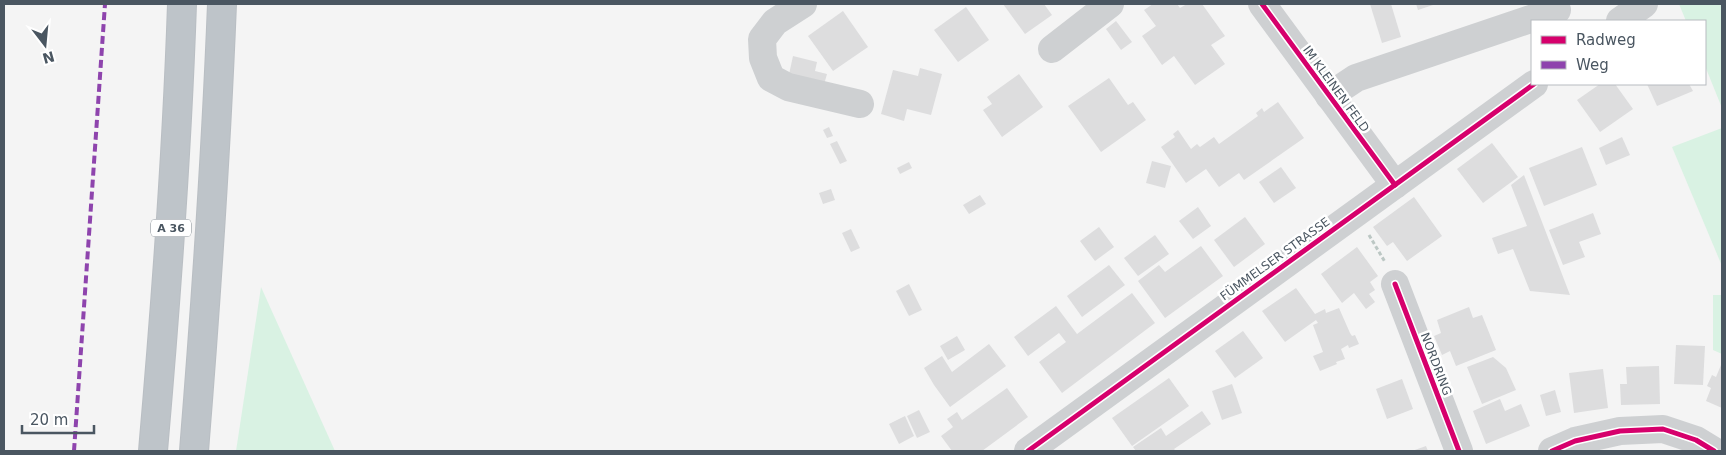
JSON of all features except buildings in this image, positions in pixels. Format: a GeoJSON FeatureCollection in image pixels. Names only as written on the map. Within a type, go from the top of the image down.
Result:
{"type":"FeatureCollection","features":[{"type":"Feature","properties":{"kind":"highway","name":"A 36"},"geometry":{"type":"LineString","coordinates":[[153,451],[169,262],[182,4]]}},
{"type":"Feature","properties":{"kind":"highway"},"geometry":{"type":"LineString","coordinates":[[194,451],[208,272],[218,111],[222,4]]}},
{"type":"Feature","properties":{"kind":"street"},"geometry":{"type":"LineString","coordinates":[[803,4],[775,22],[762,39],[763,58],[771,78],[788,87],[860,104]]}},
{"type":"Feature","properties":{"kind":"street"},"geometry":{"type":"LineString","coordinates":[[1052,48],[1110,4]]}},
{"type":"Feature","properties":{"kind":"street","name":"IM KLEINEN FELD"},"geometry":{"type":"LineString","coordinates":[[1262,4],[1395,186]]}},
{"type":"Feature","properties":{"kind":"street"},"geometry":{"type":"LineString","coordinates":[[1621,20],[1644,4]]}},
{"type":"Feature","properties":{"kind":"street"},"geometry":{"type":"LineString","coordinates":[[1329,96],[1356,78],[1557,10]]}},
{"type":"Feature","properties":{"kind":"street","name":"FÜMMELSER STRASSE"},"geometry":{"type":"LineString","coordinates":[[1028,451],[1533,85]]}},
{"type":"Feature","properties":{"kind":"street","name":"NORDRING"},"geometry":{"type":"LineString","coordinates":[[1395,284],[1460,451]]}},
{"type":"Feature","properties":{"kind":"street"},"geometry":{"type":"LineString","coordinates":[[1552,451],[1575,441],[1620,431],[1663,429],[1696,440],[1714,451]]}},
{"type":"Feature","properties":{"kind":"path"},"geometry":{"type":"LineString","coordinates":[[1356,214],[1382,256],[1395,284]]}},
{"type":"Feature","properties":{"kind":"green space"},"geometry":{"type":"Polygon","coordinates":[[[1679,4],[1722,4],[1722,108],[1706,68],[1706,20],[1686,20],[1679,4]]]}},
{"type":"Feature","properties":{"kind":"green space"},"geometry":{"type":"Polygon","coordinates":[[[1722,128],[1722,266],[1672,147],[1722,128]]]}},
{"type":"Feature","properties":{"kind":"green space"},"geometry":{"type":"Polygon","coordinates":[[[261,287],[335,451],[236,451],[261,287]]]}},
{"type":"Feature","properties":{"kind":"green space"},"geometry":{"type":"Polygon","coordinates":[[[1713,295],[1722,295],[1722,354],[1713,350],[1713,295]]]}},
{"type":"Feature","properties":{"kind":"marked path"},"geometry":{"type":"LineString","coordinates":[[74,451],[105,4]]}},
{"type":"Feature","properties":{"kind":"cycle path"},"geometry":{"type":"LineString","coordinates":[[1262,4],[1395,185]]}},
{"type":"Feature","properties":{"kind":"cycle path"},"geometry":{"type":"LineString","coordinates":[[1028,451],[1533,85]]}},
{"type":"Feature","properties":{"kind":"cycle path"},"geometry":{"type":"LineString","coordinates":[[1395,284],[1459,451]]}},
{"type":"Feature","properties":{"kind":"cycle path"},"geometry":{"type":"LineString","coordinates":[[1552,451],[1575,441],[1620,431],[1663,429],[1696,440],[1714,451]]}}]}
